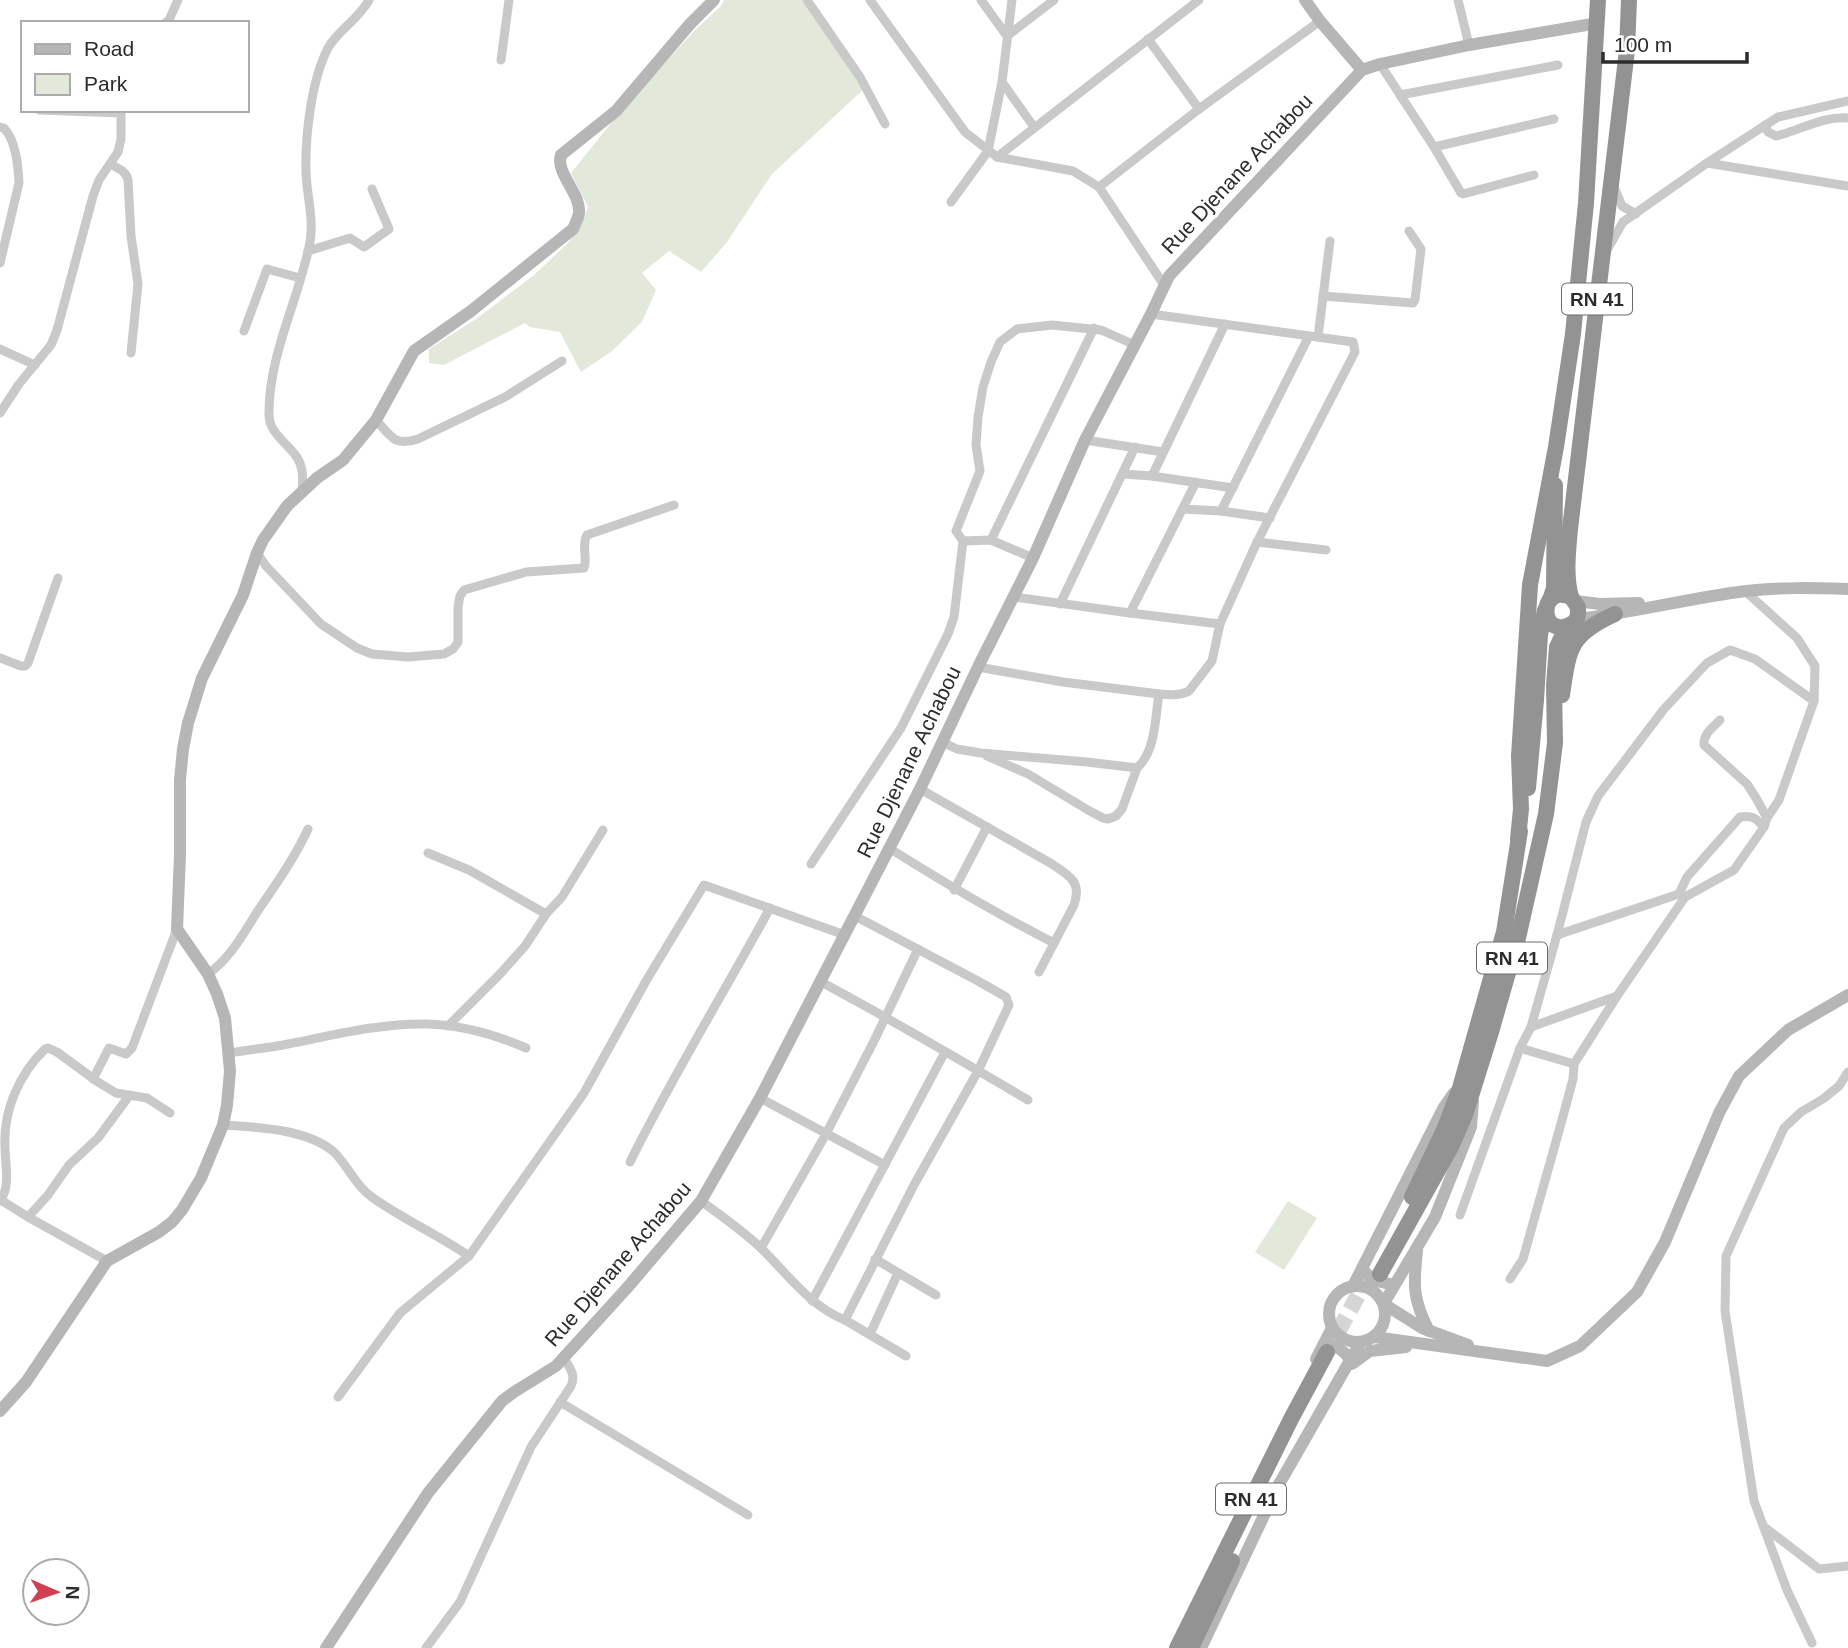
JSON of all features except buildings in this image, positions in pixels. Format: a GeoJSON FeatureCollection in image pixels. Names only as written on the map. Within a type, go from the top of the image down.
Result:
{"type":"FeatureCollection","features":[{"type":"Feature","properties":{"kind":"highway","name":"RN 41"},"geometry":{"type":"LineString","coordinates":[[1372,1270],[1451,1147],[1465,1115],[1468,1086],[1504,932],[1530,770],[1540,635],[1554,588],[1556,447],[1573,334],[1586,203],[1598,0]]}},
{"type":"Feature","properties":{"kind":"highway","name":"RN 41"},"geometry":{"type":"LineString","coordinates":[[1468,1086],[1518,938],[1535,868],[1546,814],[1555,743],[1554,685],[1557,647],[1563,634],[1575,621],[1578,607],[1568,585],[1570,529],[1627,50],[1629,0]]}},
{"type":"Feature","properties":{"kind":"highway"},"geometry":{"type":"LineString","coordinates":[[1518,839],[1521,809],[1519,756],[1530,585],[1556,447]]}},
{"type":"Feature","properties":{"kind":"highway"},"geometry":{"type":"LineString","coordinates":[[1573,599],[1560,595],[1548,605],[1548,620],[1557,627],[1568,626],[1575,621]]}},
{"type":"Feature","properties":{"kind":"highway"},"geometry":{"type":"LineString","coordinates":[[1555,743],[1568,658],[1574,643],[1593,624],[1615,614]]}},
{"type":"Feature","properties":{"kind":"highway","name":"RN 41"},"geometry":{"type":"LineString","coordinates":[[1177,1648],[1285,1431],[1337,1356]]}},
{"type":"Feature","properties":{"kind":"highway","name":"RN 41"},"geometry":{"type":"LineString","coordinates":[[1191,1648],[1266,1488],[1337,1356]]}},
{"type":"Feature","properties":{"kind":"street"},"geometry":{"type":"LineString","coordinates":[[168,21],[178,0]]}},
{"type":"Feature","properties":{"kind":"street"},"geometry":{"type":"LineString","coordinates":[[302,492],[303,473],[297,457],[274,431],[268,417],[270,393],[279,347],[311,239],[306,173],[313,95],[328,48],[357,18],[369,0]]}},
{"type":"Feature","properties":{"kind":"street"},"geometry":{"type":"LineString","coordinates":[[502,60],[509,0]]}},
{"type":"Feature","properties":{"kind":"street"},"geometry":{"type":"LineString","coordinates":[[93,1079],[109,1048],[126,1055],[132,1048],[177,929],[180,780],[188,723],[202,678],[243,595],[263,540],[287,506],[317,478],[343,460],[376,420],[414,351],[471,311],[573,229],[579,216],[579,203],[559,164],[561,155],[616,111],[690,24],[714,0]]}},
{"type":"Feature","properties":{"kind":"street"},"geometry":{"type":"LineString","coordinates":[[807,0],[860,77],[885,124]]}},
{"type":"Feature","properties":{"kind":"street"},"geometry":{"type":"LineString","coordinates":[[870,0],[965,132],[997,157],[1073,171],[1099,187],[1164,285]]}},
{"type":"Feature","properties":{"kind":"street"},"geometry":{"type":"LineString","coordinates":[[981,0],[1007,36]]}},
{"type":"Feature","properties":{"kind":"street"},"geometry":{"type":"LineString","coordinates":[[951,202],[988,151],[1002,82],[1012,0]]}},
{"type":"Feature","properties":{"kind":"street"},"geometry":{"type":"LineString","coordinates":[[1007,36],[1054,0]]}},
{"type":"Feature","properties":{"kind":"street"},"geometry":{"type":"LineString","coordinates":[[997,157],[1199,0]]}},
{"type":"Feature","properties":{"kind":"street"},"geometry":{"type":"LineString","coordinates":[[1305,0],[1362,70]]}},
{"type":"Feature","properties":{"kind":"street"},"geometry":{"type":"LineString","coordinates":[[1458,0],[1469,45]]}},
{"type":"Feature","properties":{"kind":"street"},"geometry":{"type":"LineString","coordinates":[[1099,187],[1199,108],[1320,21]]}},
{"type":"Feature","properties":{"kind":"street","name":"Rue Djenane Achabou"},"geometry":{"type":"LineString","coordinates":[[326,1648],[428,1493],[502,1401],[548,1372],[564,1358],[701,1201],[760,1098],[920,789],[1033,558],[1085,440],[1168,276],[1362,70],[1469,45],[1598,23]]}},
{"type":"Feature","properties":{"kind":"street"},"geometry":{"type":"LineString","coordinates":[[1148,39],[1199,108]]}},
{"type":"Feature","properties":{"kind":"street"},"geometry":{"type":"LineString","coordinates":[[1380,64],[1434,147],[1459,192],[1463,194],[1534,175]]}},
{"type":"Feature","properties":{"kind":"street"},"geometry":{"type":"LineString","coordinates":[[1400,95],[1558,65]]}},
{"type":"Feature","properties":{"kind":"street"},"geometry":{"type":"LineString","coordinates":[[1002,82],[1034,127]]}},
{"type":"Feature","properties":{"kind":"street"},"geometry":{"type":"LineString","coordinates":[[1602,257],[1623,222],[1765,125],[1778,117],[1848,101]]}},
{"type":"Feature","properties":{"kind":"street"},"geometry":{"type":"LineString","coordinates":[[0,413],[51,345],[93,196],[99,180],[118,152],[121,112]]}},
{"type":"Feature","properties":{"kind":"street"},"geometry":{"type":"LineString","coordinates":[[1765,125],[1768,132],[1776,136],[1822,120],[1848,118]]}},
{"type":"Feature","properties":{"kind":"street"},"geometry":{"type":"LineString","coordinates":[[1434,147],[1554,119]]}},
{"type":"Feature","properties":{"kind":"street"},"geometry":{"type":"LineString","coordinates":[[0,127],[4,128],[11,138],[19,171],[19,183],[0,263]]}},
{"type":"Feature","properties":{"kind":"street"},"geometry":{"type":"LineString","coordinates":[[1707,163],[1848,186]]}},
{"type":"Feature","properties":{"kind":"street"},"geometry":{"type":"LineString","coordinates":[[110,164],[123,171],[128,180],[131,236],[138,284],[131,353]]}},
{"type":"Feature","properties":{"kind":"street"},"geometry":{"type":"LineString","coordinates":[[1612,182],[1622,206],[1636,214]]}},
{"type":"Feature","properties":{"kind":"street"},"geometry":{"type":"LineString","coordinates":[[308,251],[350,238],[364,247],[389,229],[372,189]]}},
{"type":"Feature","properties":{"kind":"street"},"geometry":{"type":"LineString","coordinates":[[1323,296],[1413,303],[1421,249],[1409,231]]}},
{"type":"Feature","properties":{"kind":"street"},"geometry":{"type":"LineString","coordinates":[[1221,511],[1314,336],[1323,296],[1330,241]]}},
{"type":"Feature","properties":{"kind":"street"},"geometry":{"type":"LineString","coordinates":[[244,331],[267,270],[300,278]]}},
{"type":"Feature","properties":{"kind":"street"},"geometry":{"type":"LineString","coordinates":[[978,667],[1063,682],[1159,694],[1185,693],[1198,681],[1212,661],[1220,624],[1257,542],[1355,352],[1353,342],[1151,314]]}},
{"type":"Feature","properties":{"kind":"street"},"geometry":{"type":"LineString","coordinates":[[811,864],[901,729],[948,634],[954,617],[963,541],[956,531],[980,471],[976,446],[978,417],[983,387],[1000,342],[1017,329],[1052,324],[1094,328],[1135,345]]}},
{"type":"Feature","properties":{"kind":"street"},"geometry":{"type":"LineString","coordinates":[[1152,476],[1225,324]]}},
{"type":"Feature","properties":{"kind":"street"},"geometry":{"type":"LineString","coordinates":[[991,540],[1094,328]]}},
{"type":"Feature","properties":{"kind":"street"},"geometry":{"type":"LineString","coordinates":[[0,349],[35,365]]}},
{"type":"Feature","properties":{"kind":"street"},"geometry":{"type":"LineString","coordinates":[[376,420],[395,440],[406,443],[505,397],[562,361]]}},
{"type":"Feature","properties":{"kind":"street"},"geometry":{"type":"LineString","coordinates":[[1085,440],[1163,452]]}},
{"type":"Feature","properties":{"kind":"street"},"geometry":{"type":"LineString","coordinates":[[1060,604],[1135,447]]}},
{"type":"Feature","properties":{"kind":"street"},"geometry":{"type":"LineString","coordinates":[[1123,474],[1233,488]]}},
{"type":"Feature","properties":{"kind":"street"},"geometry":{"type":"LineString","coordinates":[[1130,613],[1196,482]]}},
{"type":"Feature","properties":{"kind":"street"},"geometry":{"type":"LineString","coordinates":[[257,553],[321,624],[362,650],[372,654],[408,657],[444,654],[458,642],[458,607],[464,590],[526,572],[584,568],[584,538],[587,535],[674,505]]}},
{"type":"Feature","properties":{"kind":"street"},"geometry":{"type":"LineString","coordinates":[[1183,509],[1269,518]]}},
{"type":"Feature","properties":{"kind":"street"},"geometry":{"type":"LineString","coordinates":[[963,541],[991,540],[1033,558]]}},
{"type":"Feature","properties":{"kind":"street"},"geometry":{"type":"LineString","coordinates":[[1257,542],[1326,550]]}},
{"type":"Feature","properties":{"kind":"street"},"geometry":{"type":"LineString","coordinates":[[0,658],[21,666],[28,663],[58,578]]}},
{"type":"Feature","properties":{"kind":"street"},"geometry":{"type":"LineString","coordinates":[[1575,621],[1745,591],[1788,587],[1848,589]]}},
{"type":"Feature","properties":{"kind":"street"},"geometry":{"type":"LineString","coordinates":[[1822,588],[1848,595]]}},
{"type":"Feature","properties":{"kind":"street"},"geometry":{"type":"LineString","coordinates":[[1557,935],[1682,896],[1734,870],[1779,800],[1814,701],[1815,666],[1797,638],[1745,591]]}},
{"type":"Feature","properties":{"kind":"street"},"geometry":{"type":"LineString","coordinates":[[1014,597],[1220,624]]}},
{"type":"Feature","properties":{"kind":"street"},"geometry":{"type":"LineString","coordinates":[[1573,599],[1611,605],[1685,601]]}},
{"type":"Feature","properties":{"kind":"street"},"geometry":{"type":"LineString","coordinates":[[1460,1215],[1520,1048],[1531,1027],[1586,822],[1598,796],[1664,709],[1707,663],[1730,650],[1755,659],[1814,701]]}},
{"type":"Feature","properties":{"kind":"street"},"geometry":{"type":"LineString","coordinates":[[981,754],[1028,775],[1108,819],[1116,816],[1122,809],[1137,768],[1151,743],[1159,694]]}},
{"type":"Feature","properties":{"kind":"street"},"geometry":{"type":"LineString","coordinates":[[1720,720],[1706,734],[1704,745],[1747,784],[1756,797],[1765,823]]}},
{"type":"Feature","properties":{"kind":"street"},"geometry":{"type":"LineString","coordinates":[[942,742],[957,749],[981,754],[1087,761],[1137,768]]}},
{"type":"Feature","properties":{"kind":"street"},"geometry":{"type":"LineString","coordinates":[[920,789],[1052,864],[1076,884],[1078,894],[1074,905],[1039,972]]}},
{"type":"Feature","properties":{"kind":"street"},"geometry":{"type":"LineString","coordinates":[[1510,1279],[1523,1259],[1573,1079],[1574,1064],[1682,896],[1687,877],[1740,817],[1756,818],[1765,823]]}},
{"type":"Feature","properties":{"kind":"street"},"geometry":{"type":"LineString","coordinates":[[954,890],[987,827]]}},
{"type":"Feature","properties":{"kind":"street"},"geometry":{"type":"LineString","coordinates":[[208,974],[235,946],[309,829]]}},
{"type":"Feature","properties":{"kind":"street"},"geometry":{"type":"LineString","coordinates":[[448,1026],[525,946],[546,914],[562,897],[603,830]]}},
{"type":"Feature","properties":{"kind":"street"},"geometry":{"type":"LineString","coordinates":[[889,848],[954,890],[1054,943]]}},
{"type":"Feature","properties":{"kind":"street"},"geometry":{"type":"LineString","coordinates":[[428,853],[469,870],[546,914]]}},
{"type":"Feature","properties":{"kind":"street"},"geometry":{"type":"LineString","coordinates":[[338,1397],[400,1314],[469,1256],[584,1093],[646,981],[704,885],[845,935]]}},
{"type":"Feature","properties":{"kind":"street"},"geometry":{"type":"LineString","coordinates":[[630,1162],[683,1061],[771,908]]}},
{"type":"Feature","properties":{"kind":"street"},"geometry":{"type":"LineString","coordinates":[[845,1321],[1008,1010],[1006,997],[855,916]]}},
{"type":"Feature","properties":{"kind":"street"},"geometry":{"type":"LineString","coordinates":[[0,1411],[26,1382],[107,1261],[172,1222],[191,1198],[223,1125],[230,1071],[225,1018],[208,974],[177,929]]}},
{"type":"Feature","properties":{"kind":"street"},"geometry":{"type":"LineString","coordinates":[[761,1248],[826,1134],[918,949]]}},
{"type":"Feature","properties":{"kind":"street"},"geometry":{"type":"LineString","coordinates":[[821,982],[886,1016],[1028,1100]]}},
{"type":"Feature","properties":{"kind":"street"},"geometry":{"type":"LineString","coordinates":[[1374,1337],[1547,1361],[1580,1346],[1637,1292],[1665,1242],[1719,1113],[1739,1076],[1788,1030],[1848,995]]}},
{"type":"Feature","properties":{"kind":"street"},"geometry":{"type":"LineString","coordinates":[[1531,1027],[1617,996]]}},
{"type":"Feature","properties":{"kind":"street"},"geometry":{"type":"LineString","coordinates":[[230,1052],[409,1024],[448,1026],[498,1037],[526,1048]]}},
{"type":"Feature","properties":{"kind":"street"},"geometry":{"type":"LineString","coordinates":[[107,1261],[1,1200],[5,1194],[7,1176],[7,1118],[15,1092],[29,1066],[48,1048],[116,1093],[147,1098],[170,1113]]}},
{"type":"Feature","properties":{"kind":"street"},"geometry":{"type":"LineString","coordinates":[[1520,1048],[1574,1064]]}},
{"type":"Feature","properties":{"kind":"street"},"geometry":{"type":"LineString","coordinates":[[812,1301],[945,1052]]}},
{"type":"Feature","properties":{"kind":"street"},"geometry":{"type":"LineString","coordinates":[[1812,1643],[1787,1590],[1754,1501],[1725,1311],[1726,1256],[1784,1128],[1801,1112],[1823,1100],[1839,1086],[1848,1072]]}},
{"type":"Feature","properties":{"kind":"street"},"geometry":{"type":"LineString","coordinates":[[1169,1648],[1337,1356],[1374,1337],[1381,1330],[1386,1313],[1384,1303],[1435,1217],[1471,1127],[1468,1086]]}},
{"type":"Feature","properties":{"kind":"street"},"geometry":{"type":"LineString","coordinates":[[1353,1286],[1372,1270],[1444,1107],[1468,1086]]}},
{"type":"Feature","properties":{"kind":"street"},"geometry":{"type":"LineString","coordinates":[[28,1217],[69,1165],[98,1138],[129,1096]]}},
{"type":"Feature","properties":{"kind":"street"},"geometry":{"type":"LineString","coordinates":[[760,1098],[885,1165]]}},
{"type":"Feature","properties":{"kind":"street"},"geometry":{"type":"LineString","coordinates":[[223,1125],[255,1127],[298,1135],[326,1146],[336,1154],[363,1190],[469,1256]]}},
{"type":"Feature","properties":{"kind":"street"},"geometry":{"type":"LineString","coordinates":[[701,1201],[761,1248],[812,1301],[906,1356]]}},
{"type":"Feature","properties":{"kind":"street"},"geometry":{"type":"LineString","coordinates":[[1418,1245],[1413,1283],[1418,1305],[1430,1332]]}},
{"type":"Feature","properties":{"kind":"street"},"geometry":{"type":"LineString","coordinates":[[876,1259],[936,1295]]}},
{"type":"Feature","properties":{"kind":"street"},"geometry":{"type":"LineString","coordinates":[[1372,1270],[1373,1280],[1394,1285]]}},
{"type":"Feature","properties":{"kind":"street"},"geometry":{"type":"LineString","coordinates":[[870,1334],[898,1273]]}},
{"type":"Feature","properties":{"kind":"street"},"geometry":{"type":"LineString","coordinates":[[1201,1648],[1337,1356],[1329,1312],[1334,1298],[1344,1289],[1361,1286],[1375,1291],[1384,1303],[1430,1332],[1491,1353]]}},
{"type":"Feature","properties":{"kind":"street"},"geometry":{"type":"LineString","coordinates":[[1332,1328],[1349,1342],[1360,1343]]}},
{"type":"Feature","properties":{"kind":"street"},"geometry":{"type":"LineString","coordinates":[[1337,1356],[1358,1359],[1377,1349],[1424,1345]]}},
{"type":"Feature","properties":{"kind":"street"},"geometry":{"type":"LineString","coordinates":[[426,1648],[460,1602],[521,1466],[571,1386],[572,1370],[564,1358]]}},
{"type":"Feature","properties":{"kind":"street"},"geometry":{"type":"LineString","coordinates":[[560,1402],[748,1514]]}},
{"type":"Feature","properties":{"kind":"street"},"geometry":{"type":"LineString","coordinates":[[1763,1526],[1819,1569],[1848,1566]]}},
{"type":"Feature","properties":{"kind":"green space"},"geometry":{"type":"Polygon","coordinates":[[[724,0],[802,0],[865,88],[772,174],[727,242],[701,272],[669,251],[642,273],[656,290],[642,322],[612,351],[581,372],[560,332],[530,327],[525,323],[444,365],[429,363],[429,349],[476,319],[533,276],[569,242],[588,207],[571,173],[620,112],[724,0]]]}},
{"type":"Feature","properties":{"kind":"green space"},"geometry":{"type":"Polygon","coordinates":[[[1288,1201],[1317,1218],[1284,1270],[1255,1252],[1288,1201]]]}},
{"type":"Feature","properties":{"kind":"tunnel"},"geometry":{"type":"LineString","coordinates":[[1327,1352],[1373,1268]]}}]}
